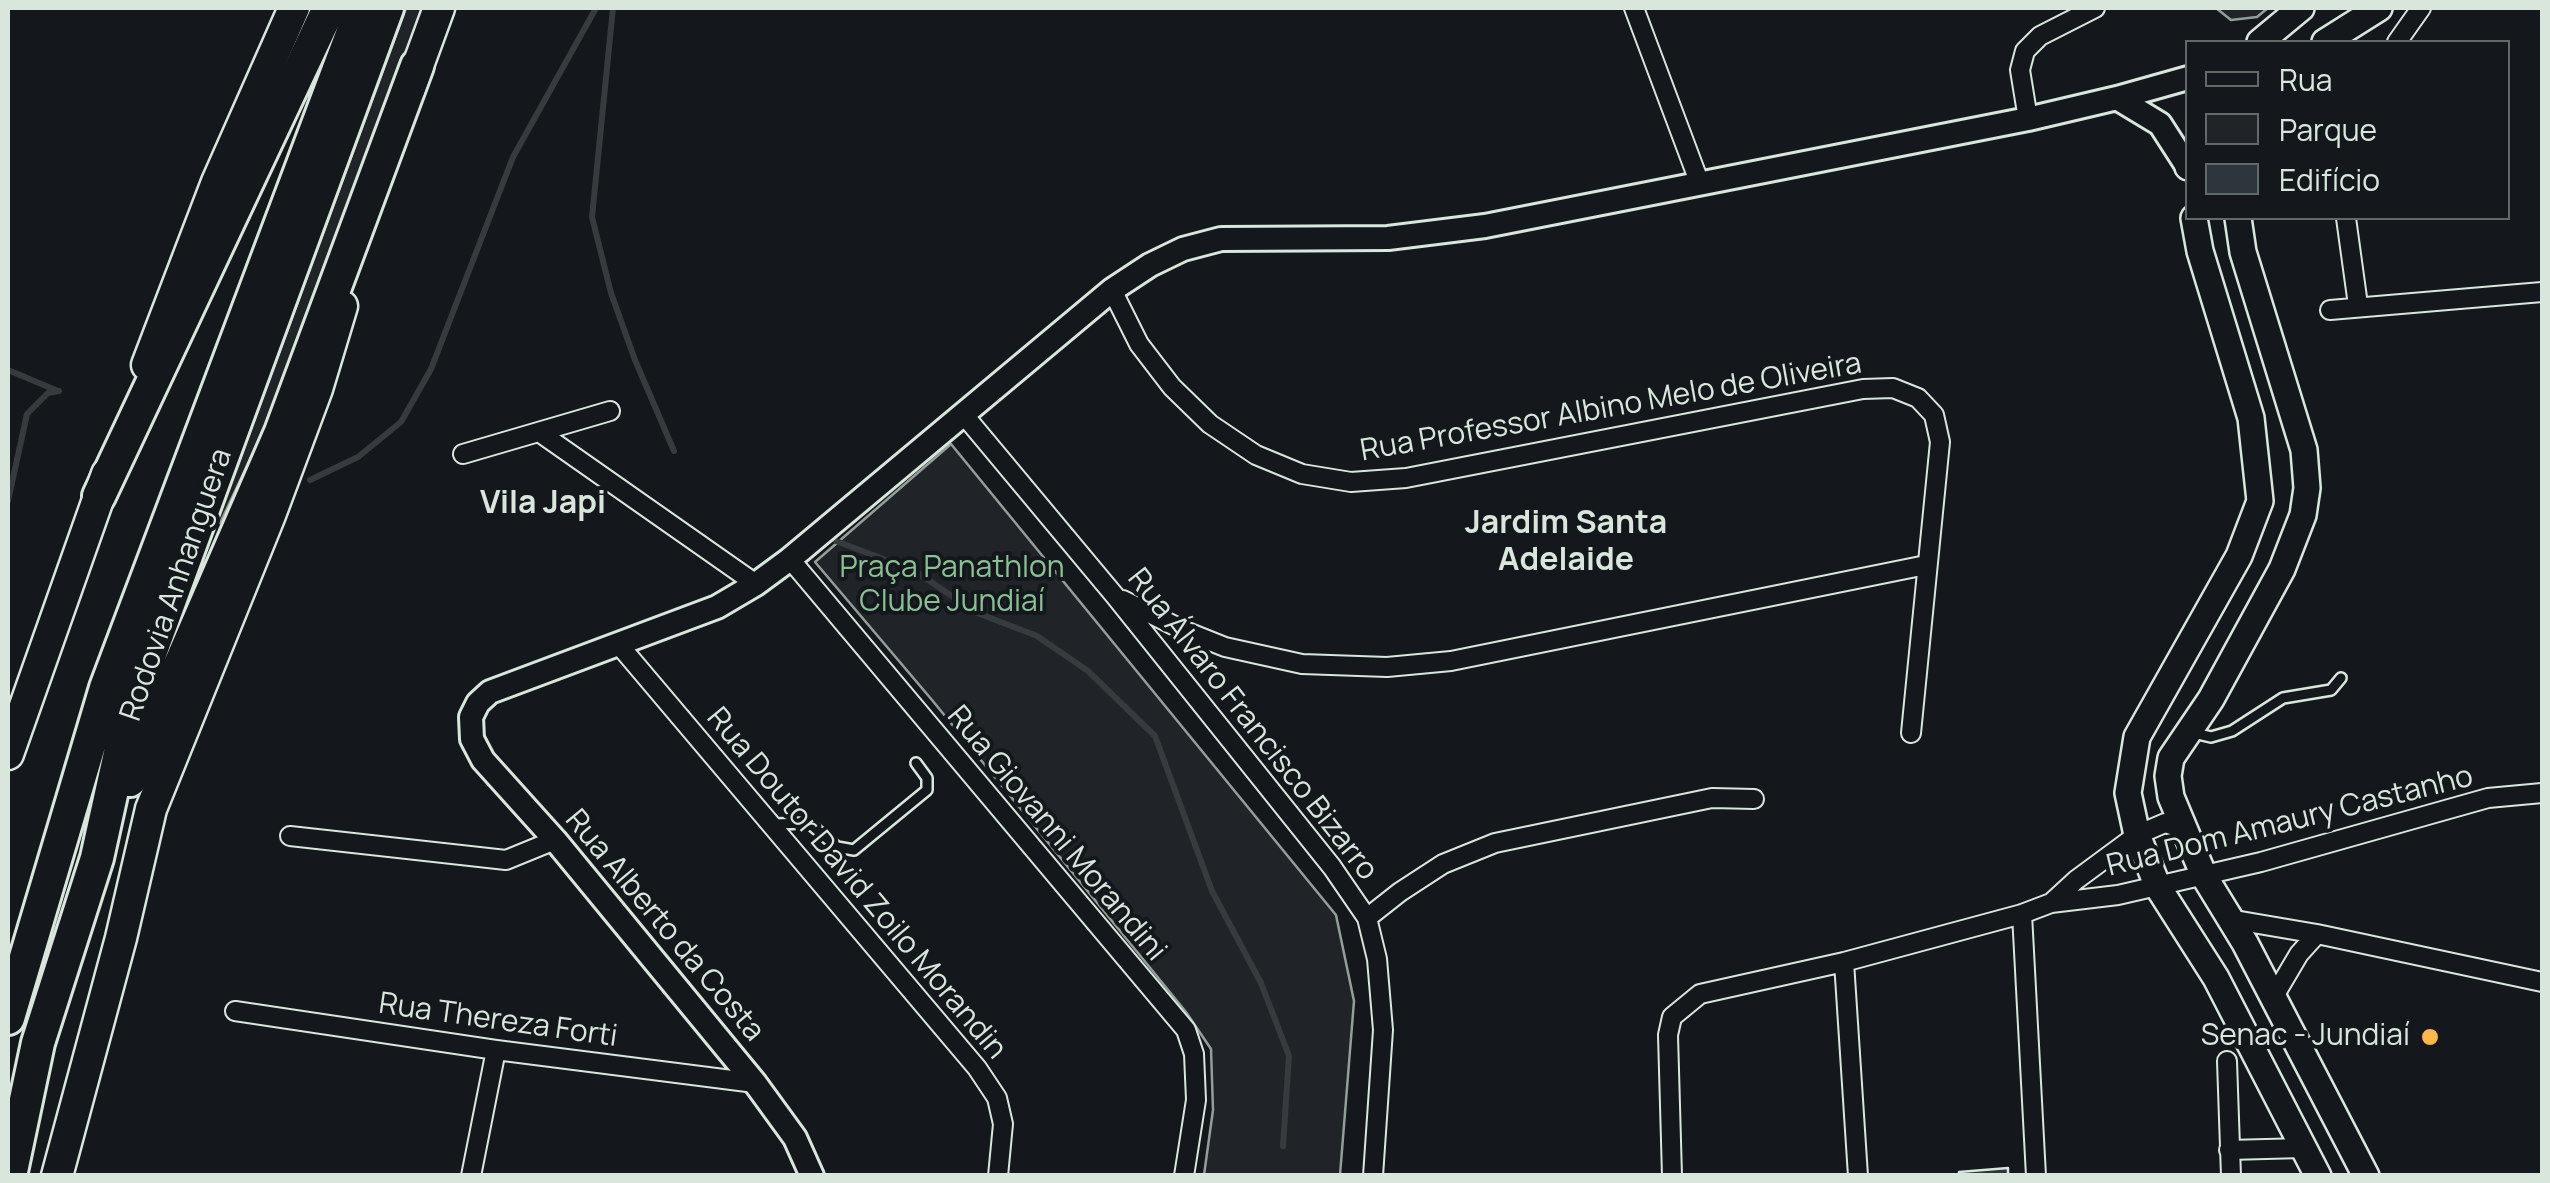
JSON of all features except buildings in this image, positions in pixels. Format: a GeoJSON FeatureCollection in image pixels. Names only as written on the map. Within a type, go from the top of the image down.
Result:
{"type":"FeatureCollection","features":[{"type":"Feature","properties":{"kind":"highway"},"geometry":{"type":"LineString","coordinates":[[8,754],[99,496],[217,182],[294,8]]}},
{"type":"Feature","properties":{"kind":"highway"},"geometry":{"type":"LineString","coordinates":[[99,496],[329,8]]}},
{"type":"Feature","properties":{"kind":"highway","name":"Rodovia Anhanguera"},"geometry":{"type":"LineString","coordinates":[[8,1018],[106,688],[362,8]]}},
{"type":"Feature","properties":{"kind":"highway","name":"Rodovia Anhanguera"},"geometry":{"type":"LineString","coordinates":[[10,1176],[38,1044],[97,858],[130,708],[387,8]]}},
{"type":"Feature","properties":{"kind":"highway"},"geometry":{"type":"LineString","coordinates":[[97,858],[281,432],[439,8]]}},
{"type":"Feature","properties":{"kind":"highway"},"geometry":{"type":"LineString","coordinates":[[58,1176],[151,809],[318,389],[417,66]]}},
{"type":"Feature","properties":{"kind":"main road"},"geometry":{"type":"LineString","coordinates":[[2262,40],[2301,8]]}},
{"type":"Feature","properties":{"kind":"main road"},"geometry":{"type":"LineString","coordinates":[[2328,40],[2378,8]]}},
{"type":"Feature","properties":{"kind":"main road"},"geometry":{"type":"LineString","coordinates":[[2194,220],[2200,251],[2251,418],[2260,502],[2240,556],[2137,738],[2128,792],[2138,835],[2158,887],[2216,978],[2318,1176]]}},
{"type":"Feature","properties":{"kind":"main road"},"geometry":{"type":"LineString","coordinates":[[2238,220],[2243,252],[2304,450],[2307,488],[2303,515],[2282,569],[2211,699],[2186,731],[2168,776],[2171,797],[2204,876],[2366,1176]]}},
{"type":"Feature","properties":{"kind":"street"},"geometry":{"type":"LineString","coordinates":[[1634,8],[1700,184]]}},
{"type":"Feature","properties":{"kind":"street"},"geometry":{"type":"LineString","coordinates":[[2028,119],[2020,70],[2026,52],[2040,36],[2095,8]]}},
{"type":"Feature","properties":{"kind":"street"},"geometry":{"type":"LineString","coordinates":[[2398,40],[2421,8]]}},
{"type":"Feature","properties":{"kind":"street"},"geometry":{"type":"LineString","coordinates":[[620,646],[718,608],[756,584],[790,560],[1112,290],[1183,249],[1221,239],[1388,238],[1485,226],[2028,119],[2185,79]]}},
{"type":"Feature","properties":{"kind":"street"},"geometry":{"type":"LineString","coordinates":[[2117,98],[2160,124],[2185,162]]}},
{"type":"Feature","properties":{"kind":"street"},"geometry":{"type":"LineString","coordinates":[[2346,220],[2358,306]]}},
{"type":"Feature","properties":{"kind":"street","name":"Rua Professor Albino Melo de Oliveira"},"geometry":{"type":"LineString","coordinates":[[1112,290],[1139,344],[1172,387],[1210,424],[1256,455],[1302,474],[1351,482],[1406,478],[1864,388],[1892,388],[1918,398],[1934,415],[1940,442],[1911,733]]}},
{"type":"Feature","properties":{"kind":"street"},"geometry":{"type":"LineString","coordinates":[[2330,310],[2542,292]]}},
{"type":"Feature","properties":{"kind":"street"},"geometry":{"type":"LineString","coordinates":[[462,454],[610,410]]}},
{"type":"Feature","properties":{"kind":"street","name":"Rua Álvaro Francisco Bizarro"},"geometry":{"type":"LineString","coordinates":[[964,415],[1116,596],[1332,868],[1367,918],[1377,959],[1382,1030],[1373,1176]]}},
{"type":"Feature","properties":{"kind":"street"},"geometry":{"type":"LineString","coordinates":[[539,432],[756,584]]}},
{"type":"Feature","properties":{"kind":"street","name":"Rua Giovanni Morandini"},"geometry":{"type":"LineString","coordinates":[[790,560],[1186,1030],[1194,1054],[1196,1100],[1184,1176]]}},
{"type":"Feature","properties":{"kind":"street"},"geometry":{"type":"LineString","coordinates":[[1116,596],[1185,632],[1225,647],[1302,664],[1388,667],[1451,661],[1926,565]]}},
{"type":"Feature","properties":{"kind":"street","name":"Rua Alberto da Costa"},"geometry":{"type":"LineString","coordinates":[[620,646],[490,692],[470,717],[472,739],[482,760],[555,840],[755,1083],[795,1138],[812,1176]]}},
{"type":"Feature","properties":{"kind":"street","name":"Rua Doutor David Zoilo Morandin"},"geometry":{"type":"LineString","coordinates":[[620,646],[976,1068],[997,1098],[1003,1124],[998,1176]]}},
{"type":"Feature","properties":{"kind":"street","name":"Rua Dom Amaury Castanho"},"geometry":{"type":"LineString","coordinates":[[1672,1176],[1668,1035],[1672,1017],[1700,994],[1844,962],[2051,903],[2088,901],[2204,876],[2488,798],[2542,793]]}},
{"type":"Feature","properties":{"kind":"street"},"geometry":{"type":"LineString","coordinates":[[1367,918],[1442,864],[1496,842],[1712,798],[1754,799]]}},
{"type":"Feature","properties":{"kind":"street","name":"Rua Dom Amaury Castanho"},"geometry":{"type":"LineString","coordinates":[[2051,903],[2138,835],[2165,824],[2184,830]]}},
{"type":"Feature","properties":{"kind":"street"},"geometry":{"type":"LineString","coordinates":[[290,836],[506,860],[555,840]]}},
{"type":"Feature","properties":{"kind":"street"},"geometry":{"type":"LineString","coordinates":[[2022,914],[2036,1176]]}},
{"type":"Feature","properties":{"kind":"street"},"geometry":{"type":"LineString","coordinates":[[2229,920],[2317,934],[2542,982]]}},
{"type":"Feature","properties":{"kind":"street"},"geometry":{"type":"LineString","coordinates":[[2272,998],[2299,954],[2317,934]]}},
{"type":"Feature","properties":{"kind":"street"},"geometry":{"type":"LineString","coordinates":[[1844,962],[1858,1176]]}},
{"type":"Feature","properties":{"kind":"street","name":"Rua Thereza Forti"},"geometry":{"type":"LineString","coordinates":[[234,1011],[755,1083]]}},
{"type":"Feature","properties":{"kind":"street"},"geometry":{"type":"LineString","coordinates":[[471,1176],[496,1050]]}},
{"type":"Feature","properties":{"kind":"street"},"geometry":{"type":"LineString","coordinates":[[2226,1061],[2231,1176]]}},
{"type":"Feature","properties":{"kind":"street"},"geometry":{"type":"LineString","coordinates":[[2229,1150],[2303,1148]]}},
{"type":"Feature","properties":{"kind":"lane"},"geometry":{"type":"LineString","coordinates":[[2186,731],[2211,736],[2232,731],[2282,698],[2331,690],[2340,678]]}},
{"type":"Feature","properties":{"kind":"lane"},"geometry":{"type":"LineString","coordinates":[[771,825],[809,823],[838,847],[854,850],[927,790],[927,778],[916,764]]}},
{"type":"Feature","properties":{"kind":"green space"},"geometry":{"type":"Polygon","coordinates":[[[406,8],[423,8],[344,233],[289,377],[220,523],[217,521],[406,8]]]}},
{"type":"Feature","properties":{"kind":"green space"},"geometry":{"type":"Polygon","coordinates":[[[2216,8],[2268,8],[2257,17],[2231,20],[2216,8]]]}},
{"type":"Feature","properties":{"kind":"green space","name":"Praça Panathlon Clube Jundiaí"},"geometry":{"type":"Polygon","coordinates":[[[951,444],[1336,915],[1354,1001],[1340,1175],[1204,1175],[1213,1110],[1211,1049],[1186,1012],[815,562],[951,444]]]}},
{"type":"Feature","properties":{"kind":"waterway"},"geometry":{"type":"LineString","coordinates":[[310,480],[358,457],[401,422],[431,369],[513,157],[596,8]]}},
{"type":"Feature","properties":{"kind":"waterway"},"geometry":{"type":"LineString","coordinates":[[613,8],[592,217],[611,293],[674,451]]}},
{"type":"Feature","properties":{"kind":"waterway"},"geometry":{"type":"LineString","coordinates":[[8,370],[58,391]]}},
{"type":"Feature","properties":{"kind":"waterway"},"geometry":{"type":"LineString","coordinates":[[8,501],[27,414],[48,393],[59,391]]}},
{"type":"Feature","properties":{"kind":"waterway"},"geometry":{"type":"LineString","coordinates":[[836,541],[915,571],[975,612],[1037,636],[1088,671],[1155,736],[1212,891],[1261,983],[1289,1056],[1283,1146]]}},
{"type":"Feature","properties":{"kind":"place","name":"Senac - Jundiaí"},"geometry":{"type":"Point","coordinates":[2430,1037]}},
{"type":"Feature","properties":{"kind":"district","name":"Vila Japi"},"geometry":{"type":"Point","coordinates":[543,504]}},
{"type":"Feature","properties":{"kind":"district","name":"Jardim Santa Adelaide"},"geometry":{"type":"Point","coordinates":[1566,542]}}]}
